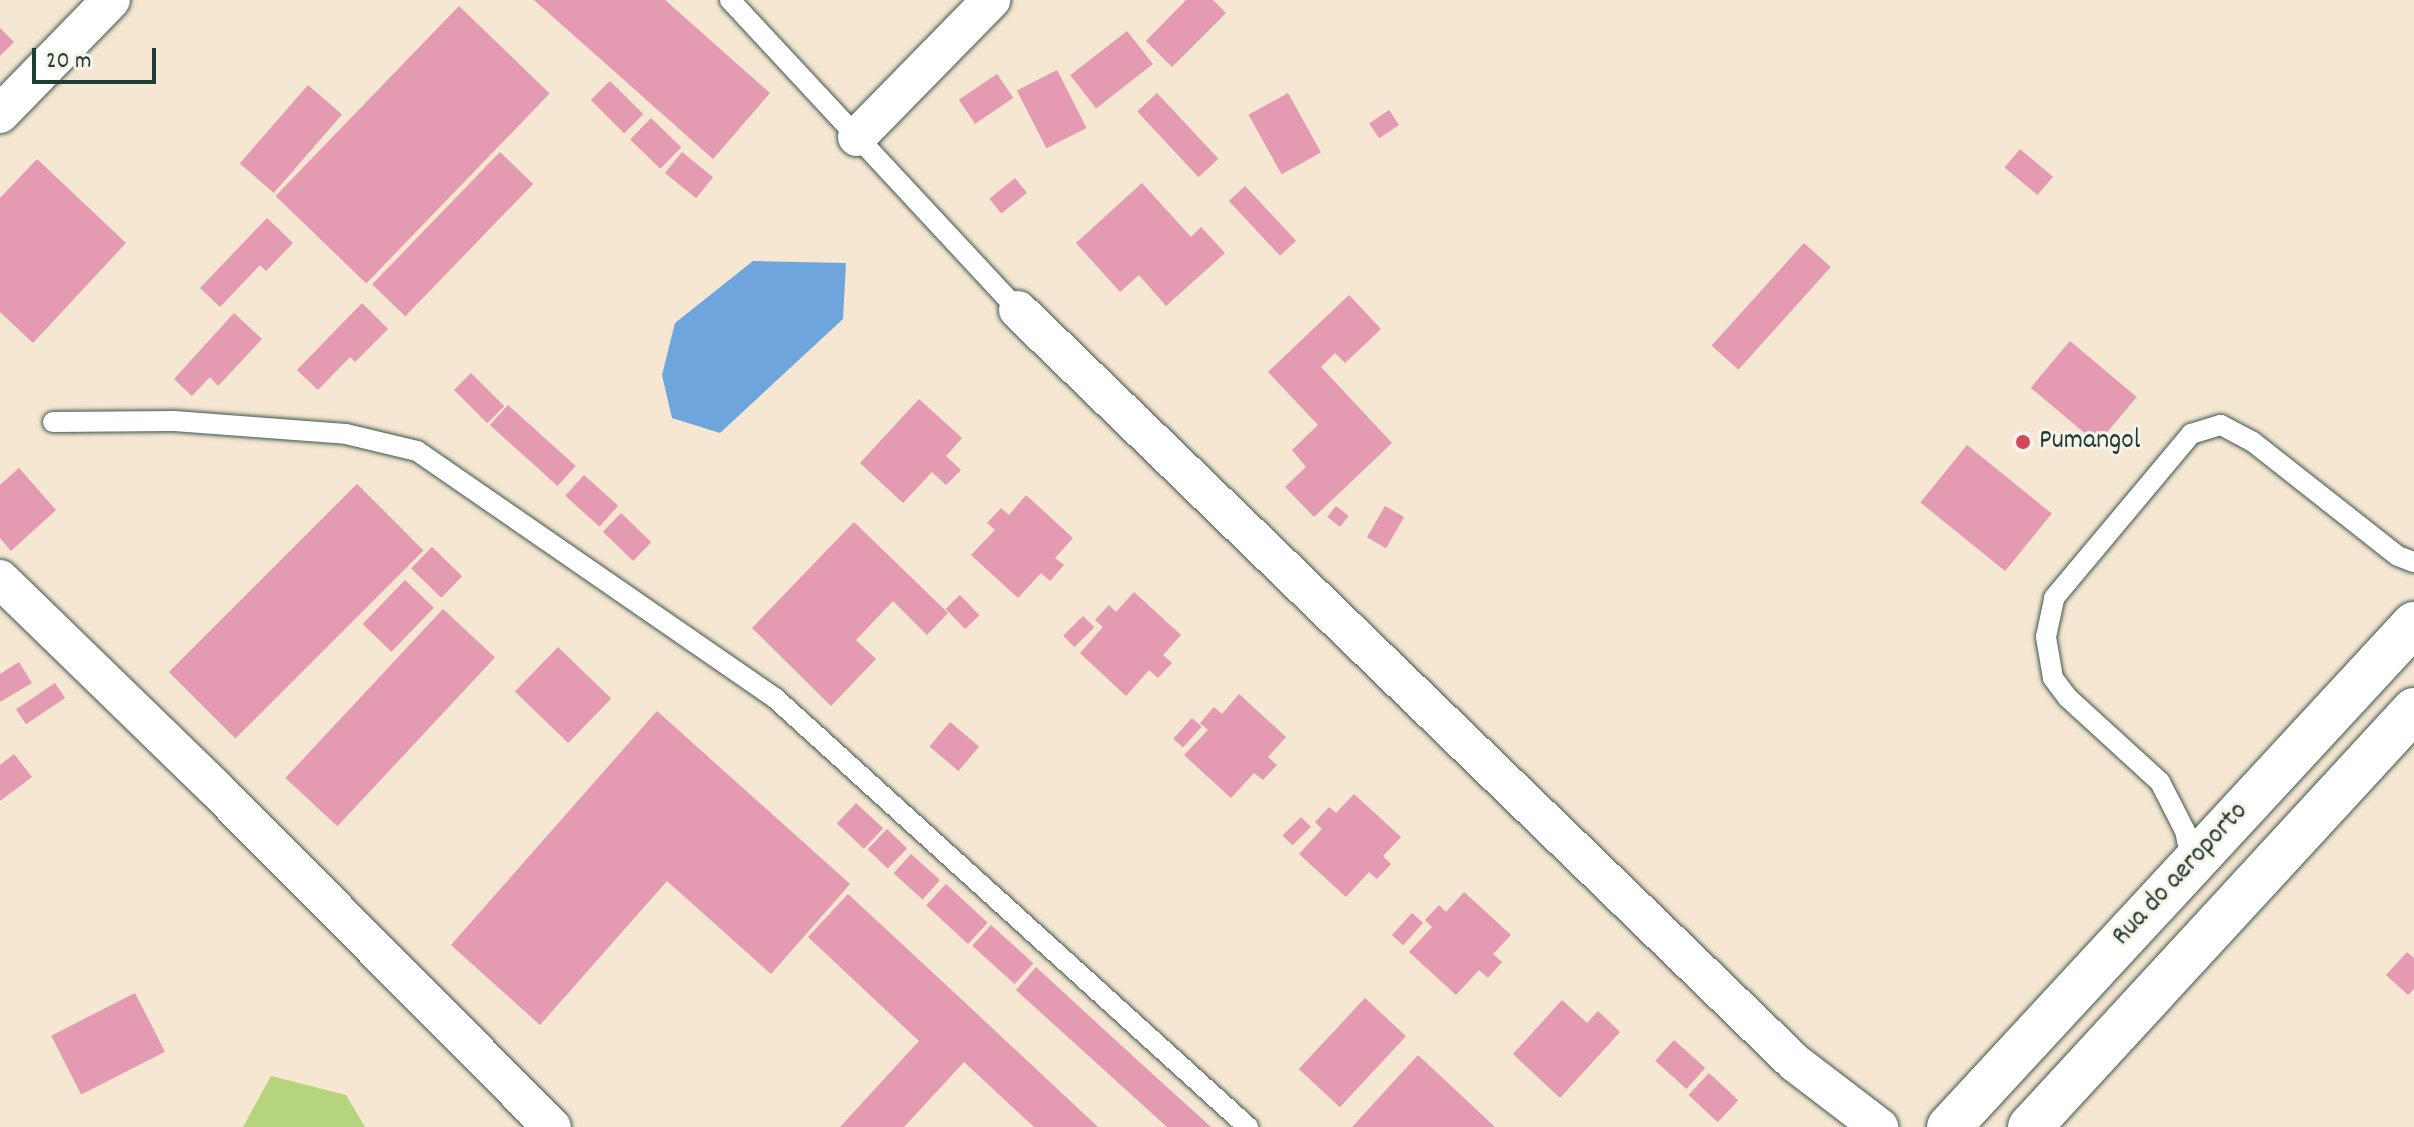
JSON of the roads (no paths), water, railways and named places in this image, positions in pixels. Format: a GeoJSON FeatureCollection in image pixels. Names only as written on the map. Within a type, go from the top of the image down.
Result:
{"type":"FeatureCollection","features":[{"type":"Feature","properties":{"kind":"main road","name":"Rua do aeroporto"},"geometry":{"type":"LineString","coordinates":[[1949,1127],[2414,624]]}},
{"type":"Feature","properties":{"kind":"main road"},"geometry":{"type":"LineString","coordinates":[[2030,1127],[2414,710]]}},
{"type":"Feature","properties":{"kind":"street"},"geometry":{"type":"LineString","coordinates":[[0,114],[111,0]]}},
{"type":"Feature","properties":{"kind":"street"},"geometry":{"type":"LineString","coordinates":[[857,137],[991,0]]}},
{"type":"Feature","properties":{"kind":"street"},"geometry":{"type":"LineString","coordinates":[[1018,310],[1795,1063],[1879,1127]]}},
{"type":"Feature","properties":{"kind":"street"},"geometry":{"type":"LineString","coordinates":[[0,579],[215,788],[552,1127]]}},
{"type":"Feature","properties":{"kind":"lane"},"geometry":{"type":"LineString","coordinates":[[730,0],[1018,310]]}},
{"type":"Feature","properties":{"kind":"lane"},"geometry":{"type":"LineString","coordinates":[[53,422],[174,421],[346,434],[417,451],[775,698],[1248,1127]]}},
{"type":"Feature","properties":{"kind":"lane"},"geometry":{"type":"LineString","coordinates":[[2192,863],[2185,831],[2160,782],[2068,698],[2053,678],[2046,637],[2054,598],[2191,434],[2221,425],[2253,442],[2398,556],[2414,562]]}},
{"type":"Feature","properties":{"kind":"water"},"geometry":{"type":"Polygon","coordinates":[[[753,261],[846,263],[843,319],[720,433],[672,418],[662,375],[675,323],[753,261]]]}},
{"type":"Feature","properties":{"kind":"place","name":"Pumangol"},"geometry":{"type":"Point","coordinates":[2023,442]}}]}
